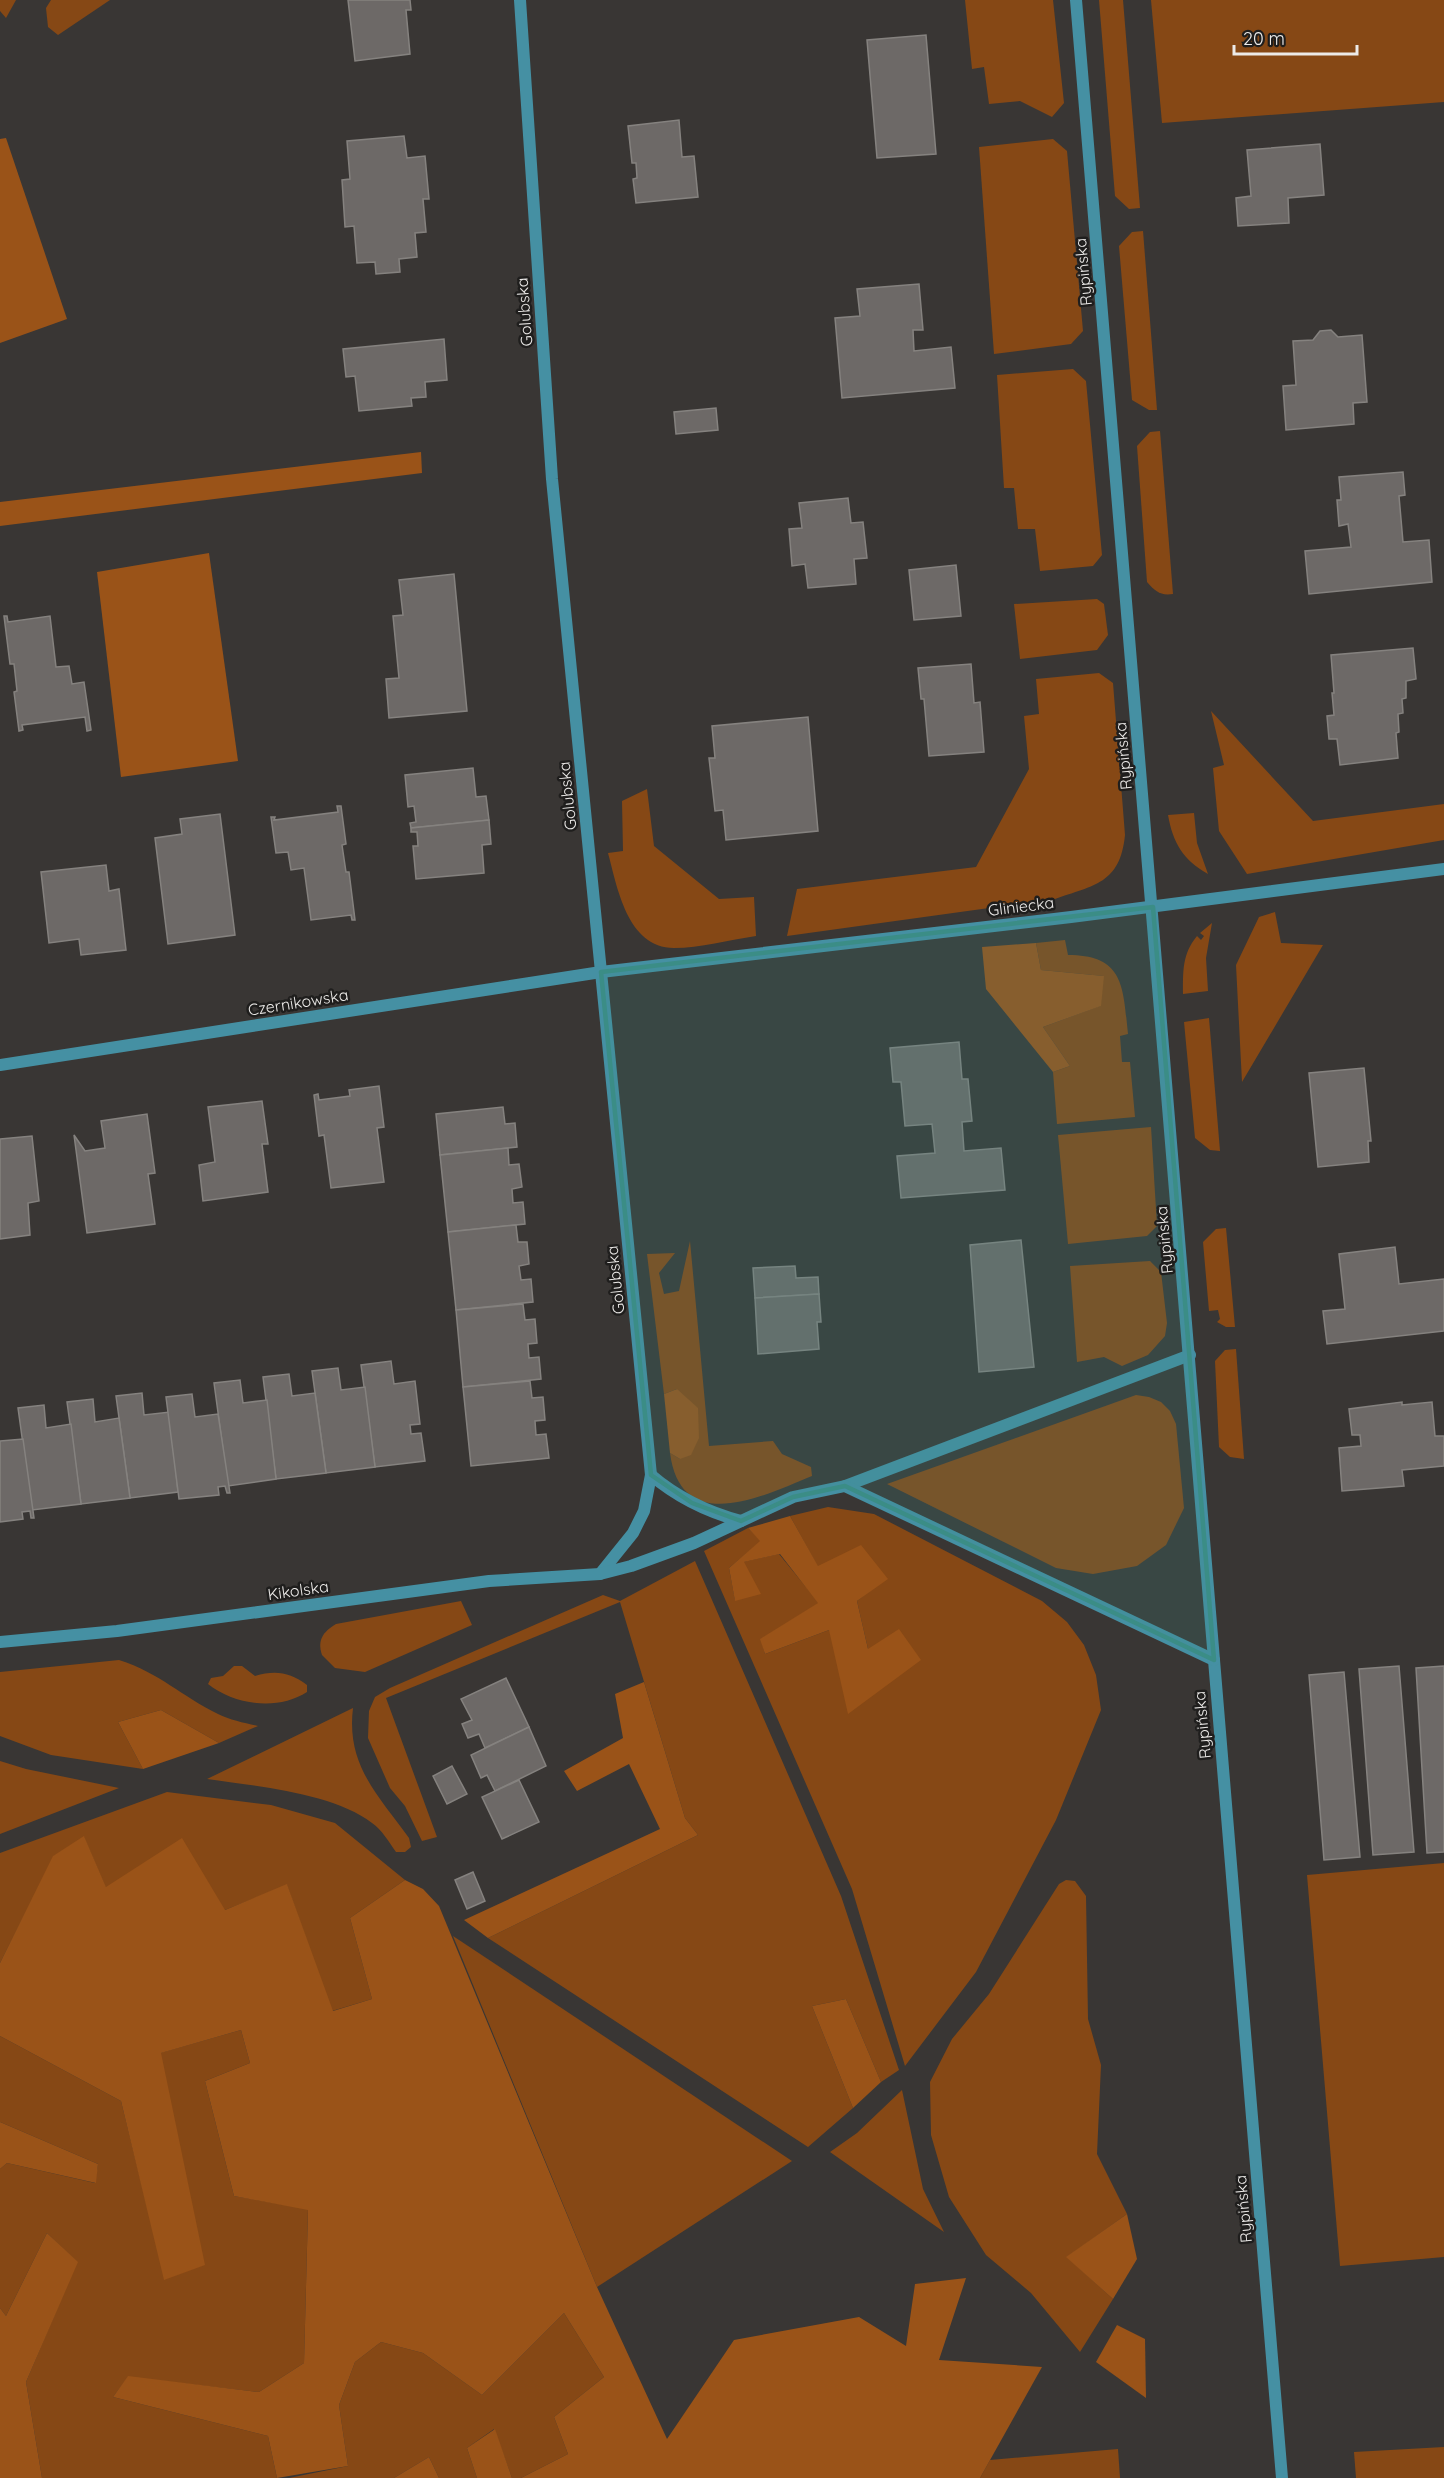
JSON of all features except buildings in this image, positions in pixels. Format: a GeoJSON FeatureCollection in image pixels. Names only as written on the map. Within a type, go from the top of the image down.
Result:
{"type":"FeatureCollection","features":[{"type":"Feature","properties":{"kind":"street","name":"Golubska"},"geometry":{"type":"LineString","coordinates":[[520,0],[552,479],[651,1475],[644,1510],[637,1525],[600,1574]]}},
{"type":"Feature","properties":{"kind":"street","name":"Rypińska"},"geometry":{"type":"LineString","coordinates":[[1076,0],[1282,2478]]}},
{"type":"Feature","properties":{"kind":"street","name":"Gliniecka"},"geometry":{"type":"LineString","coordinates":[[601,972],[1153,907],[1444,869]]}},
{"type":"Feature","properties":{"kind":"street","name":"Czernikowska"},"geometry":{"type":"LineString","coordinates":[[0,1065],[601,972]]}},
{"type":"Feature","properties":{"kind":"street","name":"Kikolska"},"geometry":{"type":"LineString","coordinates":[[0,1642],[117,1631],[489,1581],[600,1574],[631,1566],[694,1543],[793,1497],[845,1486],[1190,1355]]}},
{"type":"Feature","properties":{"kind":"street"},"geometry":{"type":"LineString","coordinates":[[651,1475],[669,1490],[692,1503],[714,1514],[741,1521]]}},
{"type":"Feature","properties":{"kind":"street"},"geometry":{"type":"LineString","coordinates":[[845,1486],[1214,1660]]}},
{"type":"Feature","properties":{"kind":"highlighted area"},"geometry":{"type":"Polygon","coordinates":[[[1153,907],[1214,1660],[845,1486],[793,1497],[741,1521],[692,1503],[651,1475],[601,972],[1153,907]]]}},
{"type":"Feature","properties":{"kind":"shaded area"},"geometry":{"type":"Polygon","coordinates":[[[0,0],[16,0],[6,18],[0,11],[0,0]]]}},
{"type":"Feature","properties":{"kind":"shaded area"},"geometry":{"type":"Polygon","coordinates":[[[51,0],[110,0],[58,35],[48,27],[46,8],[51,0]]]}},
{"type":"Feature","properties":{"kind":"shaded area"},"geometry":{"type":"Polygon","coordinates":[[[965,0],[1053,0],[1064,103],[1052,117],[1020,101],[989,104],[984,67],[972,69],[965,0]]]}},
{"type":"Feature","properties":{"kind":"shaded area"},"geometry":{"type":"Polygon","coordinates":[[[1099,0],[1123,0],[1140,208],[1129,209],[1115,196],[1099,0]]]}},
{"type":"Feature","properties":{"kind":"shaded area"},"geometry":{"type":"Polygon","coordinates":[[[1151,0],[1444,0],[1444,102],[1162,123],[1151,0]]]}},
{"type":"Feature","properties":{"kind":"shaded area"},"geometry":{"type":"Polygon","coordinates":[[[6,138],[67,319],[0,343],[0,139],[6,138]]]}},
{"type":"Feature","properties":{"kind":"shaded area"},"geometry":{"type":"Polygon","coordinates":[[[1053,139],[1067,151],[1083,331],[1071,344],[994,354],[979,147],[1053,139]]]}},
{"type":"Feature","properties":{"kind":"shaded area"},"geometry":{"type":"Polygon","coordinates":[[[1143,231],[1157,410],[1149,410],[1132,400],[1119,246],[1132,232],[1143,231]]]}},
{"type":"Feature","properties":{"kind":"shaded area"},"geometry":{"type":"Polygon","coordinates":[[[1073,369],[1086,381],[1102,555],[1093,566],[1040,571],[1035,529],[1018,529],[1014,488],[1004,488],[997,375],[1073,369]]]}},
{"type":"Feature","properties":{"kind":"shaded area"},"geometry":{"type":"Polygon","coordinates":[[[1160,431],[1173,594],[1158,592],[1147,582],[1137,446],[1150,432],[1160,431]]]}},
{"type":"Feature","properties":{"kind":"shaded area"},"geometry":{"type":"Polygon","coordinates":[[[421,452],[422,473],[0,526],[0,502],[421,452]]]}},
{"type":"Feature","properties":{"kind":"shaded area"},"geometry":{"type":"Polygon","coordinates":[[[209,553],[238,761],[121,777],[97,572],[209,553]]]}},
{"type":"Feature","properties":{"kind":"shaded area"},"geometry":{"type":"Polygon","coordinates":[[[1097,599],[1104,604],[1108,635],[1097,650],[1020,659],[1014,604],[1097,599]]]}},
{"type":"Feature","properties":{"kind":"shaded area"},"geometry":{"type":"Polygon","coordinates":[[[1099,673],[1113,683],[1125,835],[1117,864],[1103,880],[1093,886],[1055,899],[787,936],[797,889],[976,867],[1029,769],[1024,716],[1039,714],[1036,679],[1099,673]]]}},
{"type":"Feature","properties":{"kind":"shaded area"},"geometry":{"type":"Polygon","coordinates":[[[1211,711],[1313,821],[1444,804],[1444,840],[1247,874],[1219,831],[1213,768],[1224,765],[1211,711]]]}},
{"type":"Feature","properties":{"kind":"shaded area"},"geometry":{"type":"Polygon","coordinates":[[[647,789],[654,846],[719,899],[754,897],[756,936],[674,948],[658,945],[645,938],[635,927],[620,898],[608,853],[623,851],[622,801],[647,789]]]}},
{"type":"Feature","properties":{"kind":"shaded area"},"geometry":{"type":"Polygon","coordinates":[[[1194,813],[1197,843],[1208,874],[1192,863],[1181,850],[1173,834],[1168,815],[1194,813]]]}},
{"type":"Feature","properties":{"kind":"shaded area"},"geometry":{"type":"Polygon","coordinates":[[[1275,912],[1281,943],[1323,945],[1242,1082],[1236,965],[1259,917],[1275,912]]]}},
{"type":"Feature","properties":{"kind":"shaded area"},"geometry":{"type":"Polygon","coordinates":[[[1212,923],[1206,958],[1208,991],[1183,994],[1183,971],[1188,950],[1197,936],[1201,940],[1204,936],[1200,933],[1212,923]]]}},
{"type":"Feature","properties":{"kind":"shaded area"},"geometry":{"type":"Polygon","coordinates":[[[1065,940],[1068,955],[1101,961],[1118,977],[1125,1002],[1128,1034],[1120,1036],[1122,1062],[1130,1062],[1135,1117],[1057,1124],[1053,1072],[1070,1066],[1043,1027],[1100,1006],[1103,976],[1041,970],[1036,943],[1065,940]]]}},
{"type":"Feature","properties":{"kind":"shaded area"},"geometry":{"type":"Polygon","coordinates":[[[1036,943],[1041,970],[1104,976],[1101,1006],[1043,1027],[1070,1066],[1053,1072],[986,989],[982,947],[1036,943]]]}},
{"type":"Feature","properties":{"kind":"shaded area"},"geometry":{"type":"Polygon","coordinates":[[[1209,1018],[1220,1151],[1210,1150],[1195,1138],[1184,1022],[1209,1018]]]}},
{"type":"Feature","properties":{"kind":"shaded area"},"geometry":{"type":"Polygon","coordinates":[[[1151,1127],[1157,1226],[1147,1236],[1068,1244],[1058,1135],[1151,1127]]]}},
{"type":"Feature","properties":{"kind":"shaded area"},"geometry":{"type":"Polygon","coordinates":[[[1226,1228],[1235,1327],[1226,1327],[1217,1322],[1220,1319],[1218,1310],[1209,1311],[1203,1242],[1216,1229],[1226,1228]]]}},
{"type":"Feature","properties":{"kind":"shaded area"},"geometry":{"type":"Polygon","coordinates":[[[690,1241],[709,1446],[773,1441],[782,1454],[811,1467],[812,1476],[771,1493],[727,1504],[707,1502],[690,1495],[677,1479],[670,1453],[680,1459],[677,1389],[664,1394],[647,1254],[675,1253],[659,1273],[664,1294],[679,1291],[690,1241]]]}},
{"type":"Feature","properties":{"kind":"shaded area"},"geometry":{"type":"Polygon","coordinates":[[[1150,1261],[1161,1272],[1167,1323],[1165,1336],[1148,1355],[1122,1366],[1104,1357],[1077,1362],[1070,1266],[1150,1261]]]}},
{"type":"Feature","properties":{"kind":"shaded area"},"geometry":{"type":"Polygon","coordinates":[[[1236,1349],[1244,1459],[1230,1457],[1219,1447],[1215,1361],[1225,1350],[1236,1349]]]}},
{"type":"Feature","properties":{"kind":"shaded area"},"geometry":{"type":"Polygon","coordinates":[[[677,1389],[698,1408],[699,1438],[691,1455],[680,1459],[670,1453],[664,1394],[677,1389]]]}},
{"type":"Feature","properties":{"kind":"shaded area"},"geometry":{"type":"Polygon","coordinates":[[[1136,1395],[1161,1402],[1170,1411],[1176,1424],[1184,1508],[1166,1545],[1137,1566],[1093,1574],[1056,1568],[887,1484],[1136,1395]]]}},
{"type":"Feature","properties":{"kind":"shaded area"},"geometry":{"type":"Polygon","coordinates":[[[828,1507],[874,1514],[1042,1601],[1067,1622],[1084,1645],[1096,1675],[1101,1710],[1056,1820],[976,1972],[905,2066],[852,1889],[704,1551],[748,1528],[761,1541],[729,1568],[735,1600],[743,1562],[779,1554],[819,1603],[761,1639],[765,1654],[829,1630],[868,1649],[857,1601],[887,1578],[818,1567],[790,1516],[828,1507]]]}},
{"type":"Feature","properties":{"kind":"shaded area"},"geometry":{"type":"Polygon","coordinates":[[[790,1516],[818,1566],[861,1545],[888,1579],[857,1601],[868,1649],[899,1629],[921,1660],[848,1714],[829,1630],[765,1654],[760,1639],[818,1603],[780,1554],[744,1562],[761,1594],[735,1601],[729,1568],[760,1541],[748,1528],[790,1516]]]}},
{"type":"Feature","properties":{"kind":"shaded area"},"geometry":{"type":"Polygon","coordinates":[[[695,1561],[841,1896],[899,2070],[881,2082],[846,1999],[812,2006],[853,2108],[808,2147],[488,1938],[698,1835],[685,1818],[620,1602],[386,1698],[437,1837],[422,1841],[405,1806],[390,1788],[368,1738],[369,1711],[375,1697],[390,1688],[603,1595],[620,1601],[695,1561]]]}},
{"type":"Feature","properties":{"kind":"shaded area"},"geometry":{"type":"Polygon","coordinates":[[[461,1601],[472,1625],[365,1672],[335,1668],[322,1655],[320,1645],[322,1637],[336,1624],[461,1601]]]}},
{"type":"Feature","properties":{"kind":"shaded area"},"geometry":{"type":"Polygon","coordinates":[[[119,1660],[147,1671],[218,1714],[258,1726],[219,1743],[161,1710],[118,1722],[143,1769],[51,1755],[0,1736],[0,1672],[119,1660]]]}},
{"type":"Feature","properties":{"kind":"shaded area"},"geometry":{"type":"Polygon","coordinates":[[[234,1666],[242,1666],[255,1676],[282,1673],[295,1677],[307,1685],[307,1692],[283,1702],[256,1703],[230,1697],[208,1684],[211,1678],[223,1676],[234,1666]]]}},
{"type":"Feature","properties":{"kind":"shaded area"},"geometry":{"type":"Polygon","coordinates":[[[644,1682],[685,1818],[698,1835],[488,1938],[464,1920],[660,1829],[629,1764],[577,1791],[564,1771],[623,1738],[615,1694],[644,1682]]]}},
{"type":"Feature","properties":{"kind":"shaded area"},"geometry":{"type":"Polygon","coordinates":[[[353,1708],[352,1728],[359,1763],[376,1793],[409,1838],[411,1847],[405,1852],[396,1852],[376,1826],[337,1804],[293,1792],[207,1779],[353,1708]]]}},
{"type":"Feature","properties":{"kind":"shaded area"},"geometry":{"type":"Polygon","coordinates":[[[161,1710],[219,1743],[143,1769],[118,1722],[161,1710]]]}},
{"type":"Feature","properties":{"kind":"shaded area"},"geometry":{"type":"Polygon","coordinates":[[[0,1761],[26,1769],[119,1788],[0,1834],[0,1761]]]}},
{"type":"Feature","properties":{"kind":"shaded area"},"geometry":{"type":"Polygon","coordinates":[[[167,1792],[271,1805],[335,1823],[405,1880],[350,1918],[372,1999],[332,2011],[287,1885],[225,1910],[106,1888],[84,1837],[54,1856],[0,1963],[0,1853],[167,1792]]]}},
{"type":"Feature","properties":{"kind":"shaded area"},"geometry":{"type":"Polygon","coordinates":[[[84,1836],[106,1887],[182,1838],[225,1910],[287,1884],[333,2011],[372,1999],[350,1918],[405,1880],[423,1889],[439,1906],[597,2287],[667,2439],[734,2340],[859,2317],[906,2346],[915,2284],[966,2278],[939,2360],[1042,2367],[980,2478],[521,2478],[568,2454],[554,2417],[604,2377],[564,2313],[482,2395],[423,2353],[381,2342],[355,2362],[339,2405],[348,2466],[277,2478],[268,2436],[113,2397],[128,2376],[259,2392],[304,2363],[308,2210],[234,2196],[205,2081],[250,2063],[241,2030],[161,2053],[205,2265],[164,2280],[121,2101],[0,2036],[0,1963],[53,1856],[84,1836]]]}},
{"type":"Feature","properties":{"kind":"shaded area"},"geometry":{"type":"Polygon","coordinates":[[[1444,1863],[1444,2257],[1340,2266],[1307,1875],[1444,1863]]]}},
{"type":"Feature","properties":{"kind":"shaded area"},"geometry":{"type":"Polygon","coordinates":[[[1066,1880],[1075,1881],[1086,1896],[1088,2019],[1101,2065],[1097,2154],[1127,2214],[1067,2257],[1113,2299],[1080,2352],[1031,2293],[986,2255],[949,2197],[931,2135],[930,2082],[952,2039],[989,1994],[1059,1884],[1066,1880]]]}},
{"type":"Feature","properties":{"kind":"shaded area"},"geometry":{"type":"Polygon","coordinates":[[[453,1936],[792,2161],[597,2287],[453,1936]]]}},
{"type":"Feature","properties":{"kind":"shaded area"},"geometry":{"type":"Polygon","coordinates":[[[846,1999],[881,2082],[853,2108],[812,2006],[846,1999]]]}},
{"type":"Feature","properties":{"kind":"shaded area"},"geometry":{"type":"Polygon","coordinates":[[[241,2030],[250,2063],[205,2081],[234,2196],[308,2209],[304,2363],[259,2392],[128,2377],[113,2397],[268,2436],[277,2478],[42,2478],[26,2382],[77,2262],[47,2233],[6,2316],[0,2308],[0,2169],[7,2163],[95,2183],[98,2164],[0,2122],[0,2036],[121,2101],[165,2279],[204,2264],[160,2053],[241,2030]]]}},
{"type":"Feature","properties":{"kind":"shaded area"},"geometry":{"type":"Polygon","coordinates":[[[902,2090],[923,2189],[944,2232],[830,2152],[857,2133],[902,2090]]]}},
{"type":"Feature","properties":{"kind":"shaded area"},"geometry":{"type":"Polygon","coordinates":[[[0,2122],[98,2164],[96,2183],[7,2163],[0,2169],[0,2122]]]}},
{"type":"Feature","properties":{"kind":"shaded area"},"geometry":{"type":"Polygon","coordinates":[[[1127,2214],[1137,2259],[1113,2299],[1066,2257],[1127,2214]]]}},
{"type":"Feature","properties":{"kind":"shaded area"},"geometry":{"type":"Polygon","coordinates":[[[47,2233],[78,2262],[26,2382],[42,2478],[0,2478],[0,2308],[6,2316],[47,2233]]]}},
{"type":"Feature","properties":{"kind":"shaded area"},"geometry":{"type":"Polygon","coordinates":[[[564,2313],[604,2377],[554,2417],[568,2454],[521,2478],[512,2478],[494,2429],[467,2448],[477,2478],[439,2478],[429,2457],[394,2478],[289,2478],[348,2466],[339,2405],[355,2362],[381,2342],[423,2353],[482,2395],[564,2313]]]}},
{"type":"Feature","properties":{"kind":"shaded area"},"geometry":{"type":"Polygon","coordinates":[[[1117,2325],[1145,2339],[1146,2398],[1096,2362],[1117,2325]]]}},
{"type":"Feature","properties":{"kind":"shaded area"},"geometry":{"type":"Polygon","coordinates":[[[495,2429],[512,2478],[477,2478],[467,2448],[495,2429]]]}},
{"type":"Feature","properties":{"kind":"shaded area"},"geometry":{"type":"Polygon","coordinates":[[[1444,2447],[1444,2478],[1356,2478],[1354,2452],[1444,2447]]]}},
{"type":"Feature","properties":{"kind":"shaded area"},"geometry":{"type":"Polygon","coordinates":[[[1118,2449],[1120,2478],[980,2478],[990,2460],[1118,2449]]]}},
{"type":"Feature","properties":{"kind":"shaded area"},"geometry":{"type":"Polygon","coordinates":[[[429,2457],[439,2478],[394,2478],[429,2457]]]}}]}
